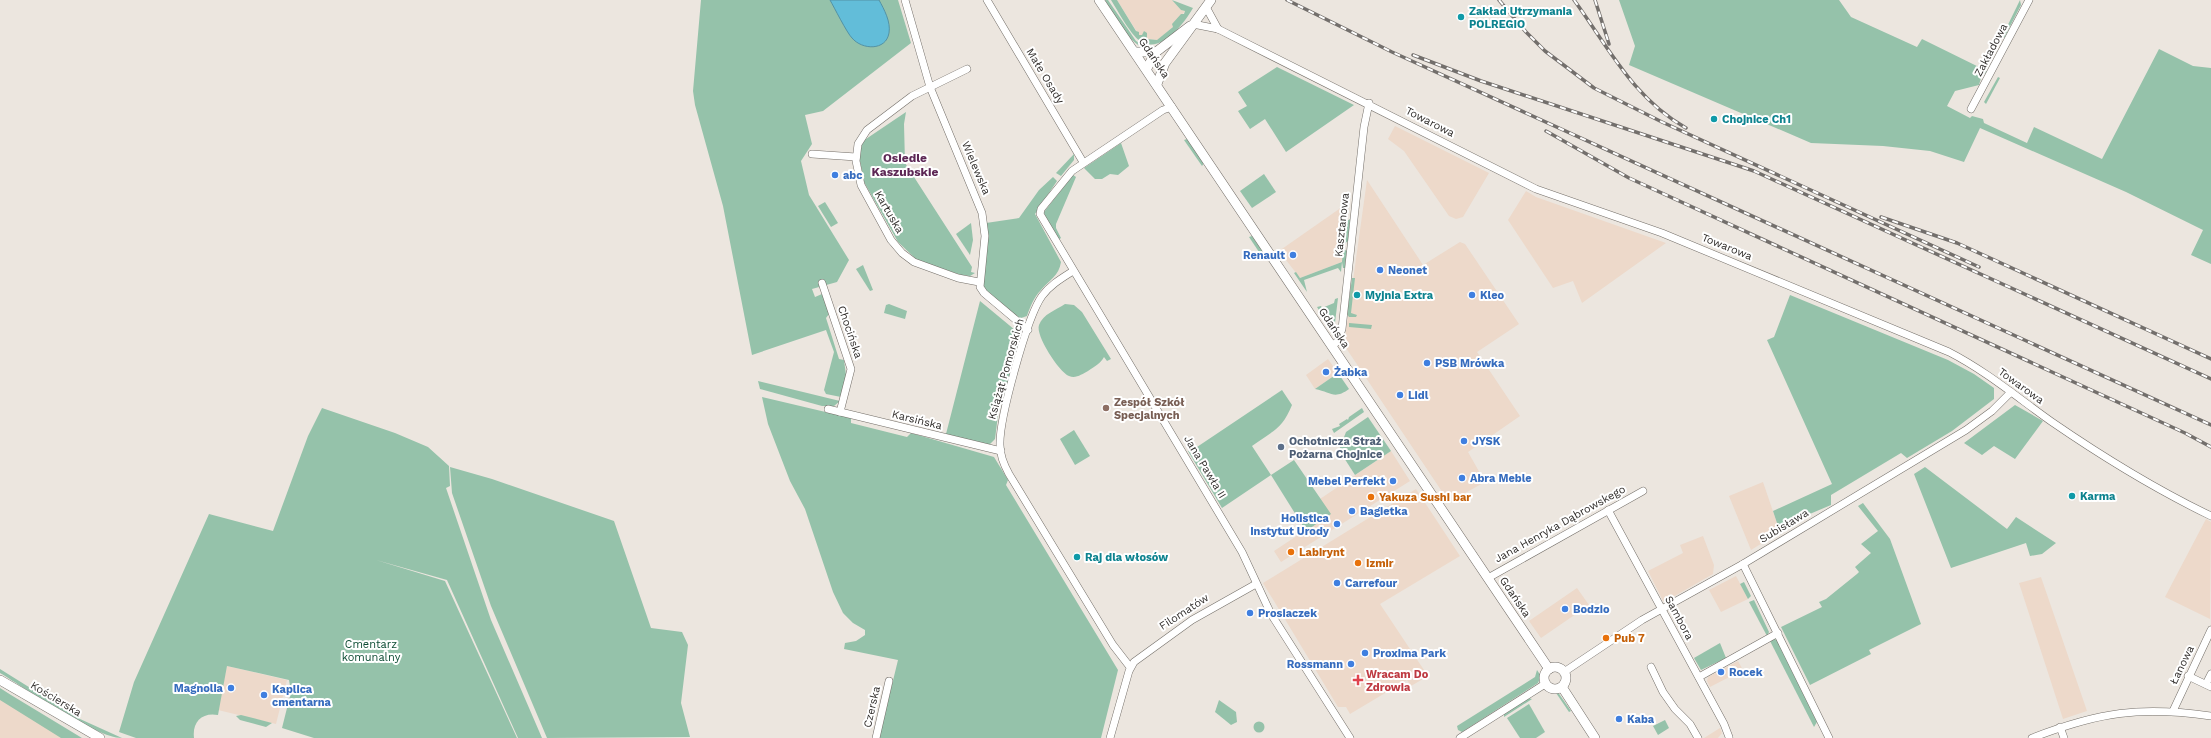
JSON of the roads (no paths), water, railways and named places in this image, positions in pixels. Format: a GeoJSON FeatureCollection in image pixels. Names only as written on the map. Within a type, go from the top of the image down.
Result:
{"type":"FeatureCollection","features":[{"type":"Feature","properties":{"kind":"main road","name":"Gdańska"},"geometry":{"type":"LineString","coordinates":[[1099,0],[1147,68],[1549,669]]}},
{"type":"Feature","properties":{"kind":"main road"},"geometry":{"type":"LineString","coordinates":[[1157,84],[1165,64],[1208,4]]}},
{"type":"Feature","properties":{"kind":"main road"},"geometry":{"type":"LineString","coordinates":[[1147,68],[1156,52],[1193,24]]}},
{"type":"Feature","properties":{"kind":"main road"},"geometry":{"type":"LineString","coordinates":[[1136,52],[1156,52]]}},
{"type":"Feature","properties":{"kind":"main road"},"geometry":{"type":"LineString","coordinates":[[1147,68],[1165,64]]}},
{"type":"Feature","properties":{"kind":"main road"},"geometry":{"type":"LineString","coordinates":[[1557,667],[1564,672],[1566,680],[1562,687],[1553,689],[1545,684],[1544,676],[1549,669],[1557,667]]}},
{"type":"Feature","properties":{"kind":"main road","name":"Kościerska"},"geometry":{"type":"LineString","coordinates":[[0,680],[100,738]]}},
{"type":"Feature","properties":{"kind":"main road"},"geometry":{"type":"LineString","coordinates":[[1562,687],[1595,738]]}},
{"type":"Feature","properties":{"kind":"street","name":"Wielewska"},"geometry":{"type":"LineString","coordinates":[[906,0],[930,87],[982,213],[985,236],[979,282]]}},
{"type":"Feature","properties":{"kind":"street","name":"Małe Osady"},"geometry":{"type":"LineString","coordinates":[[988,0],[1081,163]]}},
{"type":"Feature","properties":{"kind":"street","name":"Zakładowa"},"geometry":{"type":"LineString","coordinates":[[1971,110],[2029,0]]}},
{"type":"Feature","properties":{"kind":"street"},"geometry":{"type":"LineString","coordinates":[[1208,4],[1218,29]]}},
{"type":"Feature","properties":{"kind":"street","name":"Towarowa"},"geometry":{"type":"LineString","coordinates":[[1193,24],[1218,29],[1536,189],[1662,233],[1949,352],[1976,368],[2079,440],[2140,480],[2211,516]]}},
{"type":"Feature","properties":{"kind":"street","name":"Kartuska"},"geometry":{"type":"LineString","coordinates":[[967,69],[912,96],[867,130],[860,138],[856,157],[857,172],[861,185],[891,240],[902,253],[914,262],[950,275],[979,282]]}},
{"type":"Feature","properties":{"kind":"street","name":"Kasztanowa"},"geometry":{"type":"LineString","coordinates":[[1332,346],[1338,341],[1342,329],[1364,127],[1369,104]]}},
{"type":"Feature","properties":{"kind":"street"},"geometry":{"type":"LineString","coordinates":[[1081,163],[1158,113],[1172,106]]}},
{"type":"Feature","properties":{"kind":"street"},"geometry":{"type":"LineString","coordinates":[[812,154],[856,157]]}},
{"type":"Feature","properties":{"kind":"street","name":"Jana Pawła II"},"geometry":{"type":"LineString","coordinates":[[1081,163],[1068,175],[1042,209],[1040,214],[1042,220],[1242,552],[1256,584],[1272,614],[1350,738]]}},
{"type":"Feature","properties":{"kind":"street","name":"Książąt Pomorskich"},"geometry":{"type":"LineString","coordinates":[[1073,271],[1052,285],[1043,295],[1033,313],[1003,417],[1001,451],[1003,462],[1012,479],[1113,644],[1130,667]]}},
{"type":"Feature","properties":{"kind":"street"},"geometry":{"type":"LineString","coordinates":[[979,282],[984,293],[1028,330]]}},
{"type":"Feature","properties":{"kind":"street","name":"Chocińska"},"geometry":{"type":"LineString","coordinates":[[822,283],[851,370],[840,412]]}},
{"type":"Feature","properties":{"kind":"street","name":"Subisława"},"geometry":{"type":"LineString","coordinates":[[1564,672],[1621,633],[1742,564],[1966,430],[1992,411],[2011,392]]}},
{"type":"Feature","properties":{"kind":"street","name":"Karsińska"},"geometry":{"type":"LineString","coordinates":[[828,409],[1001,451]]}},
{"type":"Feature","properties":{"kind":"street","name":"Jana Henryka Dąbrowskego"},"geometry":{"type":"LineString","coordinates":[[1488,578],[1643,490]]}},
{"type":"Feature","properties":{"kind":"street","name":"Sambora"},"geometry":{"type":"LineString","coordinates":[[1608,510],[1699,677],[1729,738]]}},
{"type":"Feature","properties":{"kind":"street"},"geometry":{"type":"LineString","coordinates":[[1742,564],[1778,633],[1829,738]]}},
{"type":"Feature","properties":{"kind":"street","name":"Filomatów"},"geometry":{"type":"LineString","coordinates":[[1130,667],[1141,655],[1192,620],[1256,584]]}},
{"type":"Feature","properties":{"kind":"street","name":"Łanowa"},"geometry":{"type":"LineString","coordinates":[[2173,711],[2188,676],[2211,630]]}},
{"type":"Feature","properties":{"kind":"street"},"geometry":{"type":"LineString","coordinates":[[1699,677],[1778,633]]}},
{"type":"Feature","properties":{"kind":"street"},"geometry":{"type":"LineString","coordinates":[[1110,738],[1130,667]]}},
{"type":"Feature","properties":{"kind":"street"},"geometry":{"type":"LineString","coordinates":[[1651,667],[1663,692],[1675,710],[1690,724],[1698,738]]}},
{"type":"Feature","properties":{"kind":"street"},"geometry":{"type":"LineString","coordinates":[[2188,676],[2208,685],[2211,674]]}},
{"type":"Feature","properties":{"kind":"street","name":"Czerska"},"geometry":{"type":"LineString","coordinates":[[876,738],[890,681]]}},
{"type":"Feature","properties":{"kind":"street"},"geometry":{"type":"LineString","coordinates":[[1460,738],[1545,684]]}},
{"type":"Feature","properties":{"kind":"street"},"geometry":{"type":"LineString","coordinates":[[2032,738],[2060,727],[2104,715],[2173,711],[2211,716]]}},
{"type":"Feature","properties":{"kind":"street"},"geometry":{"type":"LineString","coordinates":[[2060,727],[2064,738]]}},
{"type":"Feature","properties":{"kind":"water"},"geometry":{"type":"Polygon","coordinates":[[[830,0],[879,0],[887,16],[889,24],[887,39],[879,46],[873,47],[856,42],[847,31],[830,0]]]}},
{"type":"Feature","properties":{"kind":"railway"},"geometry":{"type":"LineString","coordinates":[[1287,0],[1392,52],[2211,425]]}},
{"type":"Feature","properties":{"kind":"railway"},"geometry":{"type":"LineString","coordinates":[[1499,0],[1526,32],[1545,51],[1594,88],[1662,122],[1979,267]]}},
{"type":"Feature","properties":{"kind":"railway"},"geometry":{"type":"LineString","coordinates":[[1574,0],[1623,71],[1636,87],[1667,116],[1686,128]]}},
{"type":"Feature","properties":{"kind":"railway"},"geometry":{"type":"LineString","coordinates":[[1595,0],[1609,44]]}},
{"type":"Feature","properties":{"kind":"railway"},"geometry":{"type":"LineString","coordinates":[[1413,55],[1481,81],[1754,171],[2211,379]]}},
{"type":"Feature","properties":{"kind":"railway"},"geometry":{"type":"LineString","coordinates":[[1546,131],[1629,178],[2185,433],[2211,447]]}},
{"type":"Feature","properties":{"kind":"railway"},"geometry":{"type":"LineString","coordinates":[[1881,217],[1957,243],[2211,359]]}},
{"type":"Feature","properties":{"kind":"place","name":"Zakład Utrzymania POLREGIO"},"geometry":{"type":"Point","coordinates":[1461,17]}},
{"type":"Feature","properties":{"kind":"place","name":"Chojnice Ch1"},"geometry":{"type":"Point","coordinates":[1714,119]}},
{"type":"Feature","properties":{"kind":"place","name":"abc"},"geometry":{"type":"Point","coordinates":[835,175]}},
{"type":"Feature","properties":{"kind":"place","name":"Renault"},"geometry":{"type":"Point","coordinates":[1293,255]}},
{"type":"Feature","properties":{"kind":"place","name":"Neonet"},"geometry":{"type":"Point","coordinates":[1380,270]}},
{"type":"Feature","properties":{"kind":"place","name":"Myjnia Extra"},"geometry":{"type":"Point","coordinates":[1357,295]}},
{"type":"Feature","properties":{"kind":"place","name":"Kleo"},"geometry":{"type":"Point","coordinates":[1472,295]}},
{"type":"Feature","properties":{"kind":"place","name":"PSB Mrówka"},"geometry":{"type":"Point","coordinates":[1427,363]}},
{"type":"Feature","properties":{"kind":"place","name":"Żabka"},"geometry":{"type":"Point","coordinates":[1326,372]}},
{"type":"Feature","properties":{"kind":"place","name":"Lidl"},"geometry":{"type":"Point","coordinates":[1400,395]}},
{"type":"Feature","properties":{"kind":"place","name":"Zespół Szkół Specjalnych"},"geometry":{"type":"Point","coordinates":[1106,408]}},
{"type":"Feature","properties":{"kind":"place","name":"JYSK"},"geometry":{"type":"Point","coordinates":[1464,441]}},
{"type":"Feature","properties":{"kind":"place","name":"Ochotnicza Straż Pożarna Chojnice"},"geometry":{"type":"Point","coordinates":[1281,447]}},
{"type":"Feature","properties":{"kind":"place","name":"Abra Meble"},"geometry":{"type":"Point","coordinates":[1462,478]}},
{"type":"Feature","properties":{"kind":"place","name":"Mebel Perfekt"},"geometry":{"type":"Point","coordinates":[1393,481]}},
{"type":"Feature","properties":{"kind":"place","name":"Karma"},"geometry":{"type":"Point","coordinates":[2072,496]}},
{"type":"Feature","properties":{"kind":"place","name":"Yakuza Sushi bar"},"geometry":{"type":"Point","coordinates":[1371,497]}},
{"type":"Feature","properties":{"kind":"place","name":"Bagietka"},"geometry":{"type":"Point","coordinates":[1352,511]}},
{"type":"Feature","properties":{"kind":"place","name":"Holistica Instytut Urody"},"geometry":{"type":"Point","coordinates":[1337,524]}},
{"type":"Feature","properties":{"kind":"place","name":"Labirynt"},"geometry":{"type":"Point","coordinates":[1291,552]}},
{"type":"Feature","properties":{"kind":"place","name":"Raj dla włosów"},"geometry":{"type":"Point","coordinates":[1077,557]}},
{"type":"Feature","properties":{"kind":"place","name":"Izmir"},"geometry":{"type":"Point","coordinates":[1358,563]}},
{"type":"Feature","properties":{"kind":"place","name":"Carrefour"},"geometry":{"type":"Point","coordinates":[1337,583]}},
{"type":"Feature","properties":{"kind":"place","name":"Bodzio"},"geometry":{"type":"Point","coordinates":[1565,609]}},
{"type":"Feature","properties":{"kind":"place","name":"Prosiaczek"},"geometry":{"type":"Point","coordinates":[1250,613]}},
{"type":"Feature","properties":{"kind":"place","name":"Pub 7"},"geometry":{"type":"Point","coordinates":[1606,638]}},
{"type":"Feature","properties":{"kind":"place","name":"Proxima Park"},"geometry":{"type":"Point","coordinates":[1365,653]}},
{"type":"Feature","properties":{"kind":"place","name":"Rossmann"},"geometry":{"type":"Point","coordinates":[1351,664]}},
{"type":"Feature","properties":{"kind":"place","name":"Rocek"},"geometry":{"type":"Point","coordinates":[1721,672]}},
{"type":"Feature","properties":{"kind":"place","name":"Wracam Do Zdrowia"},"geometry":{"type":"Point","coordinates":[1358,680]}},
{"type":"Feature","properties":{"kind":"place","name":"Magnolia"},"geometry":{"type":"Point","coordinates":[231,688]}},
{"type":"Feature","properties":{"kind":"place","name":"Kaplica cmentarna"},"geometry":{"type":"Point","coordinates":[264,695]}},
{"type":"Feature","properties":{"kind":"place","name":"Kaba"},"geometry":{"type":"Point","coordinates":[1619,719]}},
{"type":"Feature","properties":{"kind":"district","name":"Osiedle Kaszubskie"},"geometry":{"type":"Point","coordinates":[905,165]}},
{"type":"Feature","properties":{"kind":"park label","name":"Cmentarz komunalny"},"geometry":{"type":"Point","coordinates":[371,650]}}]}
